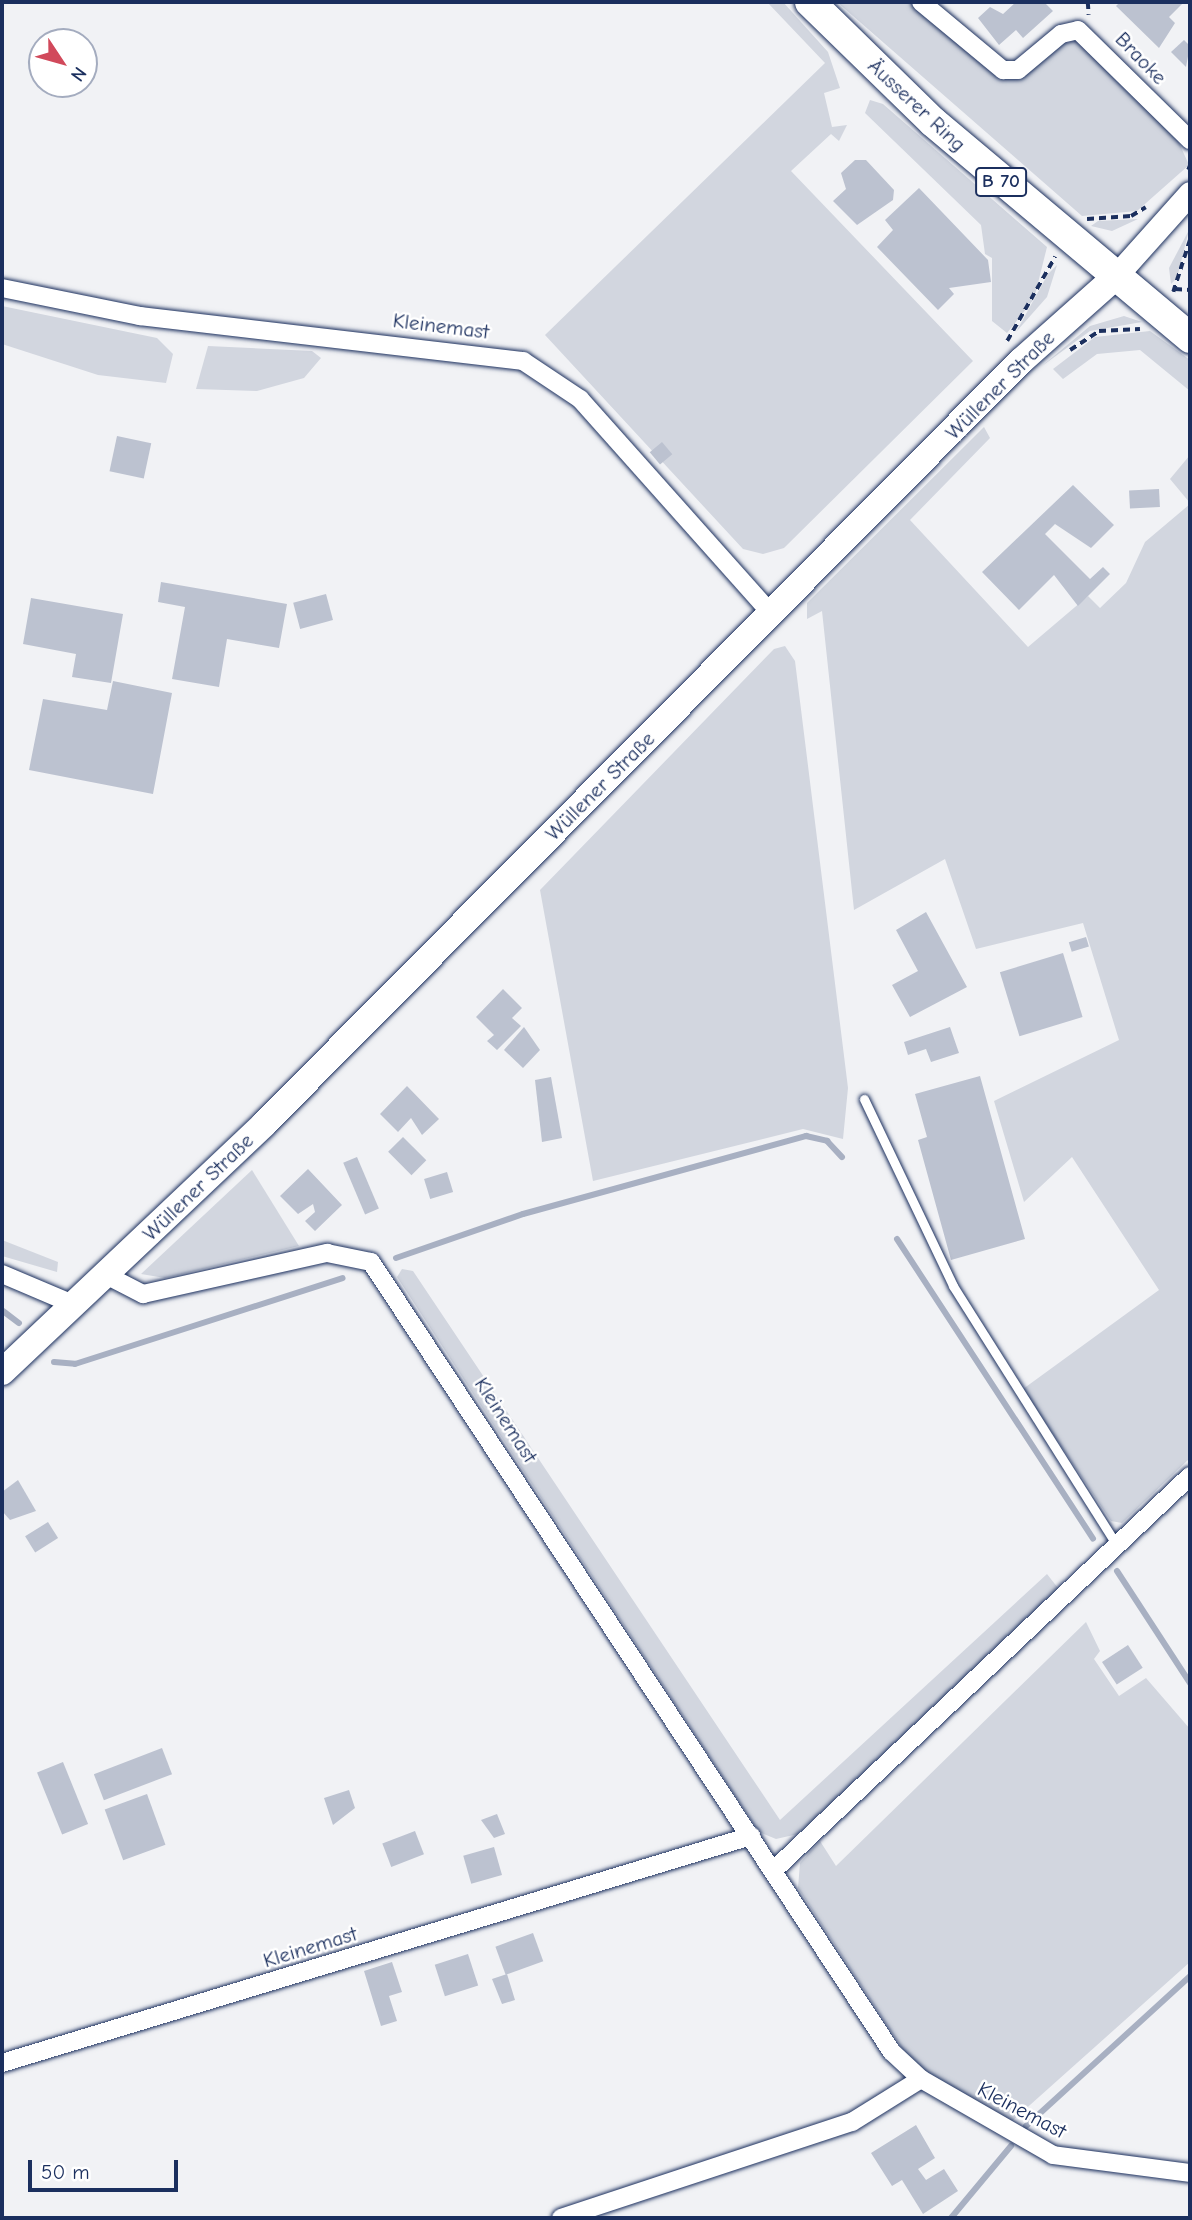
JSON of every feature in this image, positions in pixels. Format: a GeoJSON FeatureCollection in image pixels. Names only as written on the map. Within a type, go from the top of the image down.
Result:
{"type":"FeatureCollection","features":[{"type":"Feature","properties":{"kind":"main road","name":"Äusserer Ring"},"geometry":{"type":"LineString","coordinates":[[810,2],[933,122],[1113,279],[1190,338]]}},
{"type":"Feature","properties":{"kind":"main road","name":"Wüllener Straße"},"geometry":{"type":"LineString","coordinates":[[2,1372],[106,1275],[1021,361],[1113,279]]}},
{"type":"Feature","properties":{"kind":"street","name":"Braoke"},"geometry":{"type":"LineString","coordinates":[[921,2],[1003,70],[1018,70],[1061,34],[1079,30],[1190,140]]}},
{"type":"Feature","properties":{"kind":"street","name":"Wüllener Straße"},"geometry":{"type":"LineString","coordinates":[[1113,279],[1190,193]]}},
{"type":"Feature","properties":{"kind":"street","name":"Kleinemast"},"geometry":{"type":"LineString","coordinates":[[2,288],[140,316],[523,361],[579,399],[771,613]]}},
{"type":"Feature","properties":{"kind":"street","name":"Kleinemast"},"geometry":{"type":"LineString","coordinates":[[106,1275],[143,1294],[327,1253],[371,1262],[892,2052],[921,2079],[1053,2155],[1190,2173]]}},
{"type":"Feature","properties":{"kind":"street"},"geometry":{"type":"LineString","coordinates":[[2,1274],[75,1305]]}},
{"type":"Feature","properties":{"kind":"street"},"geometry":{"type":"LineString","coordinates":[[774,1870],[1190,1476]]}},
{"type":"Feature","properties":{"kind":"street","name":"Kleinemast"},"geometry":{"type":"LineString","coordinates":[[2,2063],[751,1836]]}},
{"type":"Feature","properties":{"kind":"street"},"geometry":{"type":"LineString","coordinates":[[561,2218],[852,2122],[921,2079]]}},
{"type":"Feature","properties":{"kind":"lane"},"geometry":{"type":"LineString","coordinates":[[864,1099],[953,1286],[1117,1545]]}},
{"type":"Feature","properties":{"kind":"path"},"geometry":{"type":"LineString","coordinates":[[1188,170],[1190,164]]}},
{"type":"Feature","properties":{"kind":"path"},"geometry":{"type":"LineString","coordinates":[[1175,289],[1190,290]]}},
{"type":"Feature","properties":{"kind":"shaded area"},"geometry":{"type":"Polygon","coordinates":[[[767,2],[783,2],[828,52],[840,88],[824,93],[832,127],[847,125],[839,141],[831,134],[791,171],[973,361],[784,548],[763,554],[743,549],[545,335],[825,63],[767,2]]]}},
{"type":"Feature","properties":{"kind":"shaded area"},"geometry":{"type":"Polygon","coordinates":[[[837,2],[911,2],[1004,79],[1023,75],[1057,46],[1077,40],[1175,134],[1189,165],[1137,211],[1082,216],[837,2]]]}},
{"type":"Feature","properties":{"kind":"shaded area"},"geometry":{"type":"Polygon","coordinates":[[[870,100],[883,104],[1047,247],[1034,299],[1007,333],[992,321],[992,258],[985,254],[981,225],[865,113],[870,100]]]}},
{"type":"Feature","properties":{"kind":"shaded area"},"geometry":{"type":"Polygon","coordinates":[[[1138,219],[1112,231],[1091,226],[1098,221],[1138,219]]]}},
{"type":"Feature","properties":{"kind":"shaded area"},"geometry":{"type":"Polygon","coordinates":[[[1189,230],[1177,278],[1171,284],[1169,268],[1189,230]]]}},
{"type":"Feature","properties":{"kind":"shaded area"},"geometry":{"type":"Polygon","coordinates":[[[1057,265],[1047,297],[1016,332],[1048,274],[1057,265]]]}},
{"type":"Feature","properties":{"kind":"shaded area"},"geometry":{"type":"Polygon","coordinates":[[[2,306],[157,338],[173,354],[166,383],[98,375],[2,344],[2,306]]]}},
{"type":"Feature","properties":{"kind":"shaded area"},"geometry":{"type":"Polygon","coordinates":[[[1124,316],[1142,322],[1090,331],[1042,366],[1090,326],[1124,316]]]}},
{"type":"Feature","properties":{"kind":"shaded area"},"geometry":{"type":"Polygon","coordinates":[[[1150,331],[1190,360],[1190,391],[1140,350],[1097,354],[1063,379],[1053,369],[1095,337],[1150,331]]]}},
{"type":"Feature","properties":{"kind":"shaded area"},"geometry":{"type":"Polygon","coordinates":[[[208,346],[312,351],[321,358],[304,378],[257,391],[196,389],[208,346]]]}},
{"type":"Feature","properties":{"kind":"shaded area"},"geometry":{"type":"Polygon","coordinates":[[[984,427],[990,438],[910,520],[1028,647],[1088,596],[1100,608],[1126,583],[1145,542],[1190,504],[1190,1458],[1122,1523],[1111,1521],[1023,1389],[1159,1290],[1072,1157],[1024,1202],[994,1101],[1119,1040],[1083,923],[976,949],[945,859],[854,910],[822,611],[807,619],[807,603],[984,427]]]}},
{"type":"Feature","properties":{"kind":"shaded area"},"geometry":{"type":"Polygon","coordinates":[[[1190,455],[1190,503],[1170,479],[1190,455]]]}},
{"type":"Feature","properties":{"kind":"shaded area"},"geometry":{"type":"Polygon","coordinates":[[[785,646],[795,661],[848,1088],[843,1139],[803,1129],[593,1181],[540,890],[774,649],[785,646]]]}},
{"type":"Feature","properties":{"kind":"shaded area"},"geometry":{"type":"Polygon","coordinates":[[[252,1170],[299,1246],[165,1278],[141,1274],[252,1170]]]}},
{"type":"Feature","properties":{"kind":"shaded area"},"geometry":{"type":"Polygon","coordinates":[[[2,1240],[58,1262],[57,1272],[2,1256],[2,1240]]]}},
{"type":"Feature","properties":{"kind":"shaded area"},"geometry":{"type":"Polygon","coordinates":[[[402,1269],[413,1271],[780,1820],[1047,1574],[1058,1588],[798,1834],[776,1839],[759,1832],[397,1277],[402,1269]]]}},
{"type":"Feature","properties":{"kind":"shaded area"},"geometry":{"type":"Polygon","coordinates":[[[1086,1622],[1100,1651],[1094,1659],[1119,1696],[1146,1678],[1190,1729],[1190,1962],[1011,2122],[930,2075],[904,2051],[798,1888],[800,1863],[820,1841],[836,1866],[1086,1622]]]}},
{"type":"Feature","properties":{"kind":"building"},"geometry":{"type":"Polygon","coordinates":[[[1016,2],[1044,2],[1053,11],[1023,38],[1016,30],[999,45],[978,18],[990,7],[1003,14],[1016,2]]]}},
{"type":"Feature","properties":{"kind":"building"},"geometry":{"type":"Polygon","coordinates":[[[1120,2],[1184,2],[1169,17],[1175,23],[1159,48],[1116,6],[1120,2]]]}},
{"type":"Feature","properties":{"kind":"building"},"geometry":{"type":"Polygon","coordinates":[[[1184,40],[1190,46],[1186,67],[1171,52],[1184,40]]]}},
{"type":"Feature","properties":{"kind":"building"},"geometry":{"type":"Polygon","coordinates":[[[855,160],[866,160],[894,190],[893,200],[857,225],[833,201],[846,189],[841,173],[855,160]]]}},
{"type":"Feature","properties":{"kind":"building"},"geometry":{"type":"Polygon","coordinates":[[[919,188],[988,260],[991,282],[949,288],[954,294],[938,310],[877,247],[893,230],[885,220],[919,188]]]}},
{"type":"Feature","properties":{"kind":"building"},"geometry":{"type":"Polygon","coordinates":[[[117,436],[151,443],[144,478],[110,471],[117,436]]]}},
{"type":"Feature","properties":{"kind":"building"},"geometry":{"type":"Polygon","coordinates":[[[662,442],[672,454],[660,465],[650,452],[662,442]]]}},
{"type":"Feature","properties":{"kind":"building"},"geometry":{"type":"Polygon","coordinates":[[[1073,485],[1114,525],[1091,548],[1055,524],[1045,534],[1090,579],[1103,567],[1110,574],[1078,606],[1054,575],[1019,610],[982,572],[1073,485]]]}},
{"type":"Feature","properties":{"kind":"building"},"geometry":{"type":"Polygon","coordinates":[[[1159,489],[1160,507],[1130,509],[1129,491],[1159,489]]]}},
{"type":"Feature","properties":{"kind":"building"},"geometry":{"type":"Polygon","coordinates":[[[161,582],[287,604],[279,648],[227,639],[219,687],[172,679],[185,607],[158,602],[161,582]]]}},
{"type":"Feature","properties":{"kind":"building"},"geometry":{"type":"Polygon","coordinates":[[[326,594],[333,620],[300,629],[293,603],[326,594]]]}},
{"type":"Feature","properties":{"kind":"building"},"geometry":{"type":"Polygon","coordinates":[[[31,598],[123,614],[111,683],[72,677],[76,654],[23,644],[31,598]]]}},
{"type":"Feature","properties":{"kind":"building"},"geometry":{"type":"Polygon","coordinates":[[[113,681],[172,693],[153,794],[29,770],[43,699],[107,710],[113,681]]]}},
{"type":"Feature","properties":{"kind":"building"},"geometry":{"type":"Polygon","coordinates":[[[926,912],[967,987],[910,1017],[892,985],[918,971],[896,930],[926,912]]]}},
{"type":"Feature","properties":{"kind":"building"},"geometry":{"type":"Polygon","coordinates":[[[1086,937],[1089,947],[1072,952],[1069,942],[1086,937]]]}},
{"type":"Feature","properties":{"kind":"building"},"geometry":{"type":"Polygon","coordinates":[[[1063,953],[1083,1017],[1019,1036],[1000,972],[1063,953]]]}},
{"type":"Feature","properties":{"kind":"building"},"geometry":{"type":"Polygon","coordinates":[[[503,989],[522,1008],[512,1018],[521,1026],[497,1050],[487,1041],[494,1035],[476,1017],[503,989]]]}},
{"type":"Feature","properties":{"kind":"building"},"geometry":{"type":"Polygon","coordinates":[[[524,1027],[540,1050],[523,1068],[504,1050],[524,1027]]]}},
{"type":"Feature","properties":{"kind":"building"},"geometry":{"type":"Polygon","coordinates":[[[950,1027],[959,1053],[931,1062],[926,1049],[908,1055],[904,1042],[950,1027]]]}},
{"type":"Feature","properties":{"kind":"building"},"geometry":{"type":"Polygon","coordinates":[[[980,1076],[1025,1239],[951,1260],[918,1140],[927,1137],[915,1094],[980,1076]]]}},
{"type":"Feature","properties":{"kind":"building"},"geometry":{"type":"Polygon","coordinates":[[[551,1077],[562,1138],[542,1142],[535,1080],[551,1077]]]}},
{"type":"Feature","properties":{"kind":"building"},"geometry":{"type":"Polygon","coordinates":[[[407,1086],[439,1119],[422,1135],[411,1118],[398,1132],[380,1114],[407,1086]]]}},
{"type":"Feature","properties":{"kind":"building"},"geometry":{"type":"Polygon","coordinates":[[[403,1137],[426,1160],[411,1175],[388,1152],[403,1137]]]}},
{"type":"Feature","properties":{"kind":"building"},"geometry":{"type":"Polygon","coordinates":[[[357,1157],[379,1209],[365,1214],[343,1163],[357,1157]]]}},
{"type":"Feature","properties":{"kind":"building"},"geometry":{"type":"Polygon","coordinates":[[[308,1169],[342,1205],[315,1231],[305,1221],[315,1212],[313,1204],[298,1214],[280,1196],[308,1169]]]}},
{"type":"Feature","properties":{"kind":"building"},"geometry":{"type":"Polygon","coordinates":[[[447,1172],[453,1192],[430,1199],[424,1179],[447,1172]]]}},
{"type":"Feature","properties":{"kind":"building"},"geometry":{"type":"Polygon","coordinates":[[[18,1480],[36,1511],[10,1520],[2,1511],[2,1492],[18,1480]]]}},
{"type":"Feature","properties":{"kind":"building"},"geometry":{"type":"Polygon","coordinates":[[[48,1522],[58,1538],[35,1552],[25,1536],[48,1522]]]}},
{"type":"Feature","properties":{"kind":"building"},"geometry":{"type":"Polygon","coordinates":[[[1128,1645],[1143,1668],[1117,1685],[1102,1662],[1128,1645]]]}},
{"type":"Feature","properties":{"kind":"building"},"geometry":{"type":"Polygon","coordinates":[[[162,1748],[172,1774],[104,1800],[94,1774],[162,1748]]]}},
{"type":"Feature","properties":{"kind":"building"},"geometry":{"type":"Polygon","coordinates":[[[63,1762],[88,1824],[62,1835],[37,1772],[63,1762]]]}},
{"type":"Feature","properties":{"kind":"building"},"geometry":{"type":"Polygon","coordinates":[[[349,1790],[355,1808],[333,1825],[324,1798],[349,1790]]]}},
{"type":"Feature","properties":{"kind":"building"},"geometry":{"type":"Polygon","coordinates":[[[147,1794],[165,1845],[123,1860],[105,1809],[147,1794]]]}},
{"type":"Feature","properties":{"kind":"building"},"geometry":{"type":"Polygon","coordinates":[[[497,1814],[505,1834],[494,1838],[481,1820],[497,1814]]]}},
{"type":"Feature","properties":{"kind":"building"},"geometry":{"type":"Polygon","coordinates":[[[415,1831],[424,1854],[391,1867],[382,1844],[415,1831]]]}},
{"type":"Feature","properties":{"kind":"building"},"geometry":{"type":"Polygon","coordinates":[[[494,1847],[502,1875],[471,1884],[463,1856],[494,1847]]]}},
{"type":"Feature","properties":{"kind":"building"},"geometry":{"type":"Polygon","coordinates":[[[533,1933],[543,1961],[506,1975],[495,1947],[533,1933]]]}},
{"type":"Feature","properties":{"kind":"building"},"geometry":{"type":"Polygon","coordinates":[[[468,1954],[478,1985],[445,1996],[435,1965],[468,1954]]]}},
{"type":"Feature","properties":{"kind":"building"},"geometry":{"type":"Polygon","coordinates":[[[392,1962],[402,1992],[389,1996],[397,2021],[381,2026],[364,1971],[392,1962]]]}},
{"type":"Feature","properties":{"kind":"building"},"geometry":{"type":"Polygon","coordinates":[[[507,1974],[515,2000],[502,2004],[492,1979],[507,1974]]]}},
{"type":"Feature","properties":{"kind":"building"},"geometry":{"type":"Polygon","coordinates":[[[916,2125],[935,2158],[918,2169],[926,2180],[944,2169],[958,2191],[923,2214],[902,2180],[892,2186],[871,2153],[916,2125]]]}},
{"type":"Feature","properties":{"kind":"waterway"},"geometry":{"type":"LineString","coordinates":[[396,1258],[523,1214],[806,1136],[827,1141],[842,1157]]}},
{"type":"Feature","properties":{"kind":"waterway"},"geometry":{"type":"LineString","coordinates":[[897,1239],[1093,1538]]}},
{"type":"Feature","properties":{"kind":"waterway"},"geometry":{"type":"LineString","coordinates":[[54,1362],[75,1364],[343,1278]]}},
{"type":"Feature","properties":{"kind":"waterway"},"geometry":{"type":"LineString","coordinates":[[3,1311],[19,1323]]}},
{"type":"Feature","properties":{"kind":"waterway"},"geometry":{"type":"LineString","coordinates":[[1117,1571],[1190,1683]]}},
{"type":"Feature","properties":{"kind":"waterway"},"geometry":{"type":"LineString","coordinates":[[1026,2126],[1190,1976]]}},
{"type":"Feature","properties":{"kind":"waterway"},"geometry":{"type":"LineString","coordinates":[[951,2218],[1011,2146]]}}]}
